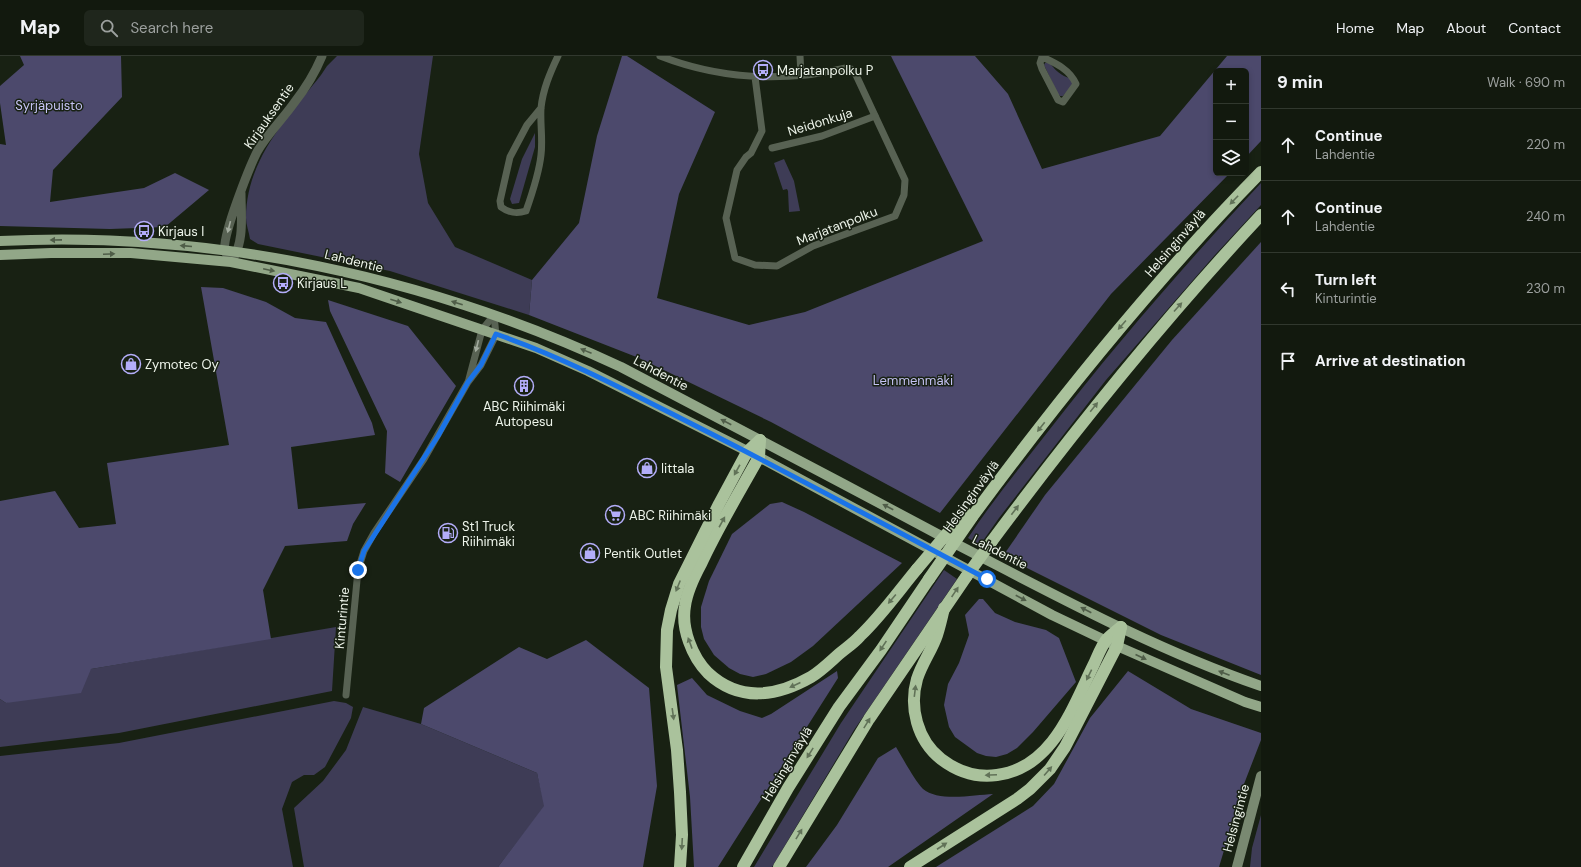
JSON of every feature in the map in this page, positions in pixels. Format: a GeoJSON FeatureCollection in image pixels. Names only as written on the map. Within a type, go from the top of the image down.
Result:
{"type":"FeatureCollection","features":[{"type":"Feature","properties":{"kind":"highway","name":"Helsinginväylä"},"geometry":{"type":"LineString","coordinates":[[743,867],[788,788],[839,707],[881,650],[929,579],[968,515],[992,489],[1102,348],[1216,218],[1261,172]]}},
{"type":"Feature","properties":{"kind":"highway"},"geometry":{"type":"LineString","coordinates":[[779,867],[869,719],[944,608],[992,541],[1125,368],[1174,311],[1261,215]]}},
{"type":"Feature","properties":{"kind":"highway"},"geometry":{"type":"LineString","coordinates":[[680,867],[682,835],[680,792],[677,750],[666,667],[668,630],[671,610],[679,584],[692,555],[747,452],[760,440]]}},
{"type":"Feature","properties":{"kind":"highway"},"geometry":{"type":"LineString","coordinates":[[760,440],[759,457],[708,548],[691,585],[685,607],[685,623],[688,637],[697,659],[705,670],[721,684],[743,693],[774,692],[793,686],[812,676],[860,636],[917,570],[968,515]]}},
{"type":"Feature","properties":{"kind":"highway"},"geometry":{"type":"LineString","coordinates":[[944,608],[937,635],[923,663],[917,680],[914,712],[921,733],[938,756],[952,767],[962,772],[988,776],[1011,772],[1027,764],[1048,748],[1068,719],[1120,627]]}},
{"type":"Feature","properties":{"kind":"highway"},"geometry":{"type":"LineString","coordinates":[[910,867],[1017,799],[1030,789],[1050,769],[1065,747],[1079,722],[1111,643]]}},
{"type":"Feature","properties":{"kind":"main road","name":"Lahdentie"},"geometry":{"type":"LineString","coordinates":[[0,242],[96,240],[225,250],[319,265],[428,293],[494,315],[589,352],[608,361],[1008,571],[1120,627],[1183,657],[1261,686]]}},
{"type":"Feature","properties":{"kind":"main road","name":"Lahdentie"},"geometry":{"type":"LineString","coordinates":[[0,255],[51,253],[131,253],[231,262],[358,288],[536,348],[588,371],[759,457]]}},
{"type":"Feature","properties":{"kind":"main road"},"geometry":{"type":"LineString","coordinates":[[759,457],[1052,615],[1111,643],[1245,702],[1261,707]]}},
{"type":"Feature","properties":{"kind":"main road","name":"Helsingintie"},"geometry":{"type":"LineString","coordinates":[[1237,867],[1261,776]]}},
{"type":"Feature","properties":{"kind":"street","name":"Kirjauksentie"},"geometry":{"type":"LineString","coordinates":[[225,250],[232,217],[257,153],[269,134],[299,96],[322,56]]}},
{"type":"Feature","properties":{"kind":"street"},"geometry":{"type":"LineString","coordinates":[[541,108],[527,125],[510,157],[500,201],[501,207],[507,211],[517,214],[526,212],[531,197],[541,157],[541,108],[545,86],[558,56]]}},
{"type":"Feature","properties":{"kind":"street"},"geometry":{"type":"LineString","coordinates":[[660,56],[677,63],[701,69],[755,76],[801,76],[800,56]]}},
{"type":"Feature","properties":{"kind":"street"},"geometry":{"type":"LineString","coordinates":[[1043,56],[1068,71],[1076,84],[1063,102],[1058,100],[1042,69],[1040,64],[1043,56]]}},
{"type":"Feature","properties":{"kind":"street","name":"Marjatanpolku"},"geometry":{"type":"LineString","coordinates":[[755,76],[762,131],[751,153],[746,157],[737,170],[726,218],[735,258],[755,265],[777,266],[803,250],[895,216],[904,195],[905,180],[856,75],[851,69],[846,68],[801,76]]}},
{"type":"Feature","properties":{"kind":"street","name":"Neidonkuja"},"geometry":{"type":"LineString","coordinates":[[772,148],[822,136],[875,116]]}},
{"type":"Feature","properties":{"kind":"street","name":"Kirjauksentie"},"geometry":{"type":"LineString","coordinates":[[231,262],[238,252],[240,240],[241,193]]}},
{"type":"Feature","properties":{"kind":"street"},"geometry":{"type":"LineString","coordinates":[[225,250],[231,262]]}},
{"type":"Feature","properties":{"kind":"street"},"geometry":{"type":"LineString","coordinates":[[494,315],[496,334]]}},
{"type":"Feature","properties":{"kind":"street","name":"Kinturintie"},"geometry":{"type":"LineString","coordinates":[[468,382],[482,330],[494,315]]}},
{"type":"Feature","properties":{"kind":"street","name":"Kinturintie"},"geometry":{"type":"LineString","coordinates":[[346,695],[358,570],[364,551],[424,459],[468,382],[481,365],[496,334]]}},
{"type":"Feature","properties":{"kind":"shaded area"},"geometry":{"type":"Polygon","coordinates":[[[337,56],[433,56],[419,154],[428,203],[455,247],[532,280],[529,315],[390,271],[258,244],[250,239],[246,221],[248,197],[253,177],[261,159],[282,124],[327,66],[337,56]]]}},
{"type":"Feature","properties":{"kind":"shaded area"},"geometry":{"type":"Polygon","coordinates":[[[1049,62],[1058,72],[1070,78],[1072,81],[1071,87],[1063,96],[1058,94],[1044,65],[1045,63],[1049,62]]]}},
{"type":"Feature","properties":{"kind":"shaded area"},"geometry":{"type":"Polygon","coordinates":[[[535,133],[535,147],[519,203],[512,204],[510,199],[522,159],[535,133]]]}},
{"type":"Feature","properties":{"kind":"shaded area"},"geometry":{"type":"Polygon","coordinates":[[[784,159],[794,181],[800,211],[789,212],[788,191],[787,189],[783,190],[774,163],[784,159]]]}},
{"type":"Feature","properties":{"kind":"shaded area"},"geometry":{"type":"Polygon","coordinates":[[[1261,183],[1261,205],[1214,256],[1106,380],[999,518],[980,545],[968,538],[987,510],[1100,366],[1179,273],[1261,183]]]}},
{"type":"Feature","properties":{"kind":"shaded area"},"geometry":{"type":"Polygon","coordinates":[[[944,570],[957,579],[854,730],[772,867],[754,867],[841,723],[944,570]]]}},
{"type":"Feature","properties":{"kind":"shaded area"},"geometry":{"type":"Polygon","coordinates":[[[336,627],[332,691],[119,733],[0,747],[0,699],[6,703],[91,669],[336,627]]]}},
{"type":"Feature","properties":{"kind":"shaded area"},"geometry":{"type":"Polygon","coordinates":[[[334,701],[346,703],[353,707],[351,718],[325,767],[314,775],[304,775],[292,782],[282,809],[293,867],[0,867],[0,756],[119,743],[334,701]]]}},
{"type":"Feature","properties":{"kind":"shaded area"},"geometry":{"type":"Polygon","coordinates":[[[363,707],[421,724],[537,773],[545,806],[498,867],[304,867],[294,808],[323,781],[346,750],[363,707]]]}},
{"type":"Feature","properties":{"kind":"shaded area"},"geometry":{"type":"Polygon","coordinates":[[[1261,815],[1261,867],[1250,867],[1252,848],[1261,815]]]}},
{"type":"Feature","properties":{"kind":"green space","name":"Syrjäpuisto"},"geometry":{"type":"Polygon","coordinates":[[[20,56],[121,56],[122,97],[53,170],[50,202],[144,188],[175,173],[209,190],[165,227],[110,229],[0,226],[0,144],[6,145],[0,103],[0,86],[24,65],[20,56]]]}},
{"type":"Feature","properties":{"kind":"green space","name":"Lemmenmäki"},"geometry":{"type":"Polygon","coordinates":[[[622,56],[627,56],[715,112],[679,194],[657,298],[749,325],[805,312],[983,241],[891,56],[975,56],[1008,94],[1042,169],[1160,136],[1213,73],[1213,176],[1227,176],[1111,294],[940,513],[771,422],[639,358],[529,315],[532,280],[579,223],[597,136],[622,56]]]}},
{"type":"Feature","properties":{"kind":"green space","name":"Lemmenmäki"},"geometry":{"type":"Polygon","coordinates":[[[1227,56],[1261,56],[1261,141],[1249,154],[1249,68],[1217,68],[1227,56]]]}},
{"type":"Feature","properties":{"kind":"green space"},"geometry":{"type":"Polygon","coordinates":[[[1261,242],[1261,675],[1161,635],[1003,556],[1045,495],[1172,340],[1261,242]]]}},
{"type":"Feature","properties":{"kind":"green space"},"geometry":{"type":"Polygon","coordinates":[[[201,287],[223,288],[266,302],[295,318],[326,322],[372,423],[375,435],[291,447],[298,509],[366,503],[353,524],[347,541],[285,546],[263,590],[271,639],[91,669],[81,693],[6,703],[0,699],[0,501],[55,491],[79,528],[116,524],[107,463],[229,445],[201,287]]]}},
{"type":"Feature","properties":{"kind":"green space"},"geometry":{"type":"Polygon","coordinates":[[[328,300],[408,326],[456,386],[400,482],[385,473],[387,431],[330,311],[328,300]]]}},
{"type":"Feature","properties":{"kind":"green space"},"geometry":{"type":"Polygon","coordinates":[[[782,502],[902,563],[813,646],[791,662],[766,674],[753,677],[740,674],[729,668],[714,655],[704,639],[701,627],[701,607],[709,581],[732,534],[770,504],[782,502]]]}},
{"type":"Feature","properties":{"kind":"green space"},"geometry":{"type":"Polygon","coordinates":[[[979,599],[983,599],[995,613],[1015,622],[1046,630],[1059,638],[1076,682],[1033,732],[1017,748],[1007,754],[996,757],[977,753],[955,737],[949,727],[944,705],[948,684],[959,663],[969,635],[965,615],[979,599]]]}},
{"type":"Feature","properties":{"kind":"green space"},"geometry":{"type":"Polygon","coordinates":[[[586,640],[649,688],[657,786],[643,867],[498,867],[544,806],[537,773],[421,724],[424,708],[519,647],[547,659],[586,640]]]}},
{"type":"Feature","properties":{"kind":"green space"},"geometry":{"type":"Polygon","coordinates":[[[837,671],[838,678],[718,867],[694,867],[690,797],[677,685],[692,678],[707,695],[740,711],[762,718],[771,714],[837,671]]]}},
{"type":"Feature","properties":{"kind":"green space"},"geometry":{"type":"Polygon","coordinates":[[[1128,671],[1191,709],[1261,733],[1261,740],[1244,784],[1219,867],[936,867],[1033,806],[1054,784],[1090,718],[1128,671]]]}},
{"type":"Feature","properties":{"kind":"green space"},"geometry":{"type":"Polygon","coordinates":[[[896,747],[916,780],[923,789],[930,793],[947,797],[993,794],[888,867],[806,867],[837,825],[878,758],[896,747]]]}},
{"type":"Feature","properties":{"kind":"place","name":"Marjatanpolku P"},"geometry":{"type":"Point","coordinates":[763,70]}},
{"type":"Feature","properties":{"kind":"place","name":"Kirjaus I"},"geometry":{"type":"Point","coordinates":[144,231]}},
{"type":"Feature","properties":{"kind":"place","name":"Kirjaus L"},"geometry":{"type":"Point","coordinates":[283,283]}},
{"type":"Feature","properties":{"kind":"place","name":"Zymotec Oy"},"geometry":{"type":"Point","coordinates":[131,364]}},
{"type":"Feature","properties":{"kind":"place","name":"ABC Riihimäki Autopesu"},"geometry":{"type":"Point","coordinates":[524,386]}},
{"type":"Feature","properties":{"kind":"place","name":"Iittala"},"geometry":{"type":"Point","coordinates":[647,468]}},
{"type":"Feature","properties":{"kind":"place","name":"ABC Riihimäki"},"geometry":{"type":"Point","coordinates":[615,515]}},
{"type":"Feature","properties":{"kind":"place","name":"St1 Truck Riihimäki"},"geometry":{"type":"Point","coordinates":[448,533]}},
{"type":"Feature","properties":{"kind":"place","name":"Pentik Outlet"},"geometry":{"type":"Point","coordinates":[590,553]}},
{"type":"Feature","properties":{"kind":"route"},"geometry":{"type":"LineString","coordinates":[[358,570],[364,551],[374,533],[424,459],[453,411],[468,382],[481,365],[496,334],[536,348],[588,371],[759,457],[987,579]]}}]}
